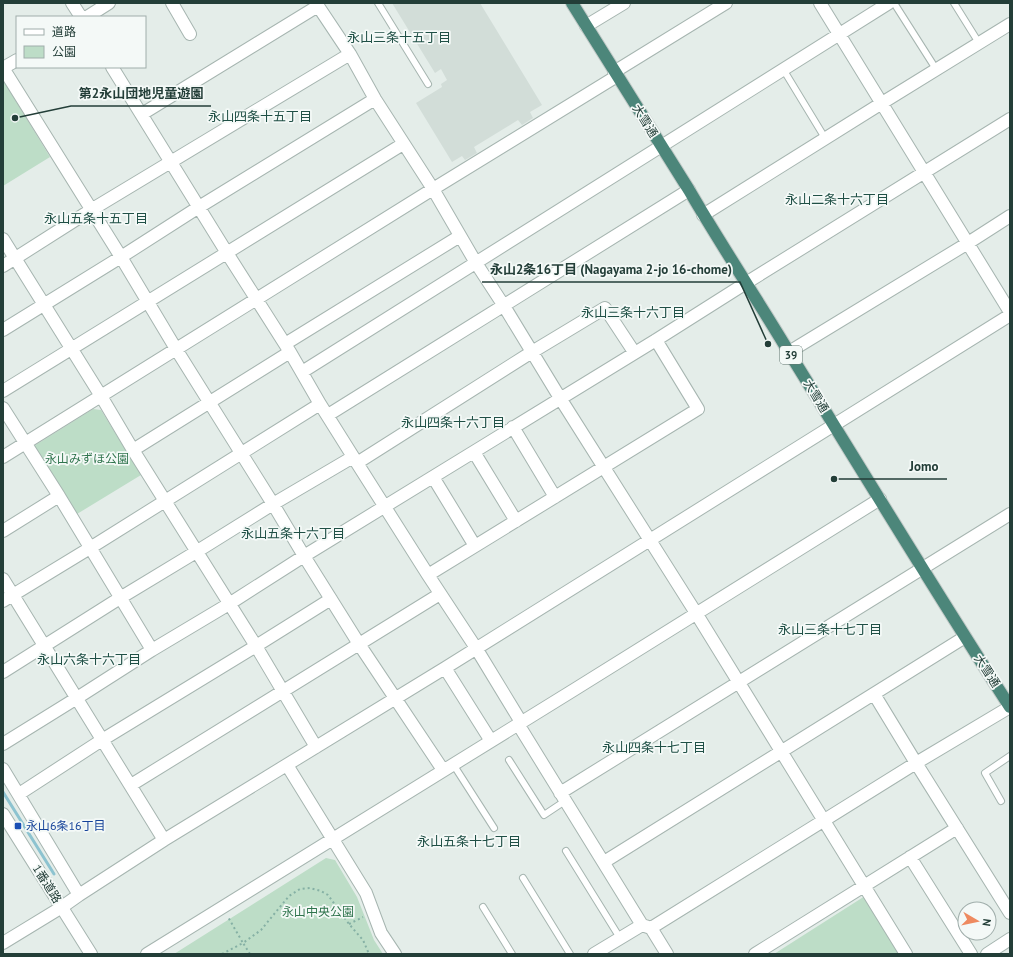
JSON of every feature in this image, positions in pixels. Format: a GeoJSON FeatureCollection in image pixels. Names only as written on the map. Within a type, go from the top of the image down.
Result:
{"type":"FeatureCollection","features":[{"type":"Feature","properties":{"kind":"highway","name":"大雪通"},"geometry":{"type":"LineString","coordinates":[[572,3],[965,637],[1010,707]]}},
{"type":"Feature","properties":{"kind":"street"},"geometry":{"type":"LineString","coordinates":[[72,3],[80,16]]}},
{"type":"Feature","properties":{"kind":"street"},"geometry":{"type":"LineString","coordinates":[[89,16],[109,3]]}},
{"type":"Feature","properties":{"kind":"street"},"geometry":{"type":"LineString","coordinates":[[172,3],[190,34]]}},
{"type":"Feature","properties":{"kind":"street"},"geometry":{"type":"LineString","coordinates":[[586,26],[624,3]]}},
{"type":"Feature","properties":{"kind":"street"},"geometry":{"type":"LineString","coordinates":[[3,458],[257,300],[726,3]]}},
{"type":"Feature","properties":{"kind":"street"},"geometry":{"type":"LineString","coordinates":[[820,3],[1010,312]]}},
{"type":"Feature","properties":{"kind":"street"},"geometry":{"type":"LineString","coordinates":[[302,372],[889,3]]}},
{"type":"Feature","properties":{"kind":"street"},"geometry":{"type":"LineString","coordinates":[[142,114],[317,4],[350,54],[375,99],[433,189],[476,263],[696,613],[906,954]]}},
{"type":"Feature","properties":{"kind":"street"},"geometry":{"type":"LineString","coordinates":[[703,215],[1010,24]]}},
{"type":"Feature","properties":{"kind":"street"},"geometry":{"type":"LineString","coordinates":[[3,266],[91,210],[350,54]]}},
{"type":"Feature","properties":{"kind":"street"},"geometry":{"type":"LineString","coordinates":[[16,61],[3,68],[359,644],[395,698],[448,767]]}},
{"type":"Feature","properties":{"kind":"street"},"geometry":{"type":"LineString","coordinates":[[113,68],[227,253],[288,348],[320,404],[355,460],[476,648],[563,797],[646,927],[667,954]]}},
{"type":"Feature","properties":{"kind":"street"},"geometry":{"type":"LineString","coordinates":[[3,330],[375,99]]}},
{"type":"Feature","properties":{"kind":"street"},"geometry":{"type":"LineString","coordinates":[[3,744],[152,650],[229,604],[634,352],[656,340],[1010,119]]}},
{"type":"Feature","properties":{"kind":"street"},"geometry":{"type":"LineString","coordinates":[[3,391],[403,144]]}},
{"type":"Feature","properties":{"kind":"street"},"geometry":{"type":"LineString","coordinates":[[328,415],[689,190]]}},
{"type":"Feature","properties":{"kind":"street"},"geometry":{"type":"LineString","coordinates":[[789,352],[1010,216]]}},
{"type":"Feature","properties":{"kind":"street"},"geometry":{"type":"LineString","coordinates":[[133,450],[209,402],[288,348],[460,236]]}},
{"type":"Feature","properties":{"kind":"street"},"geometry":{"type":"LineString","coordinates":[[3,240],[101,396],[196,552],[256,646],[316,747]]}},
{"type":"Feature","properties":{"kind":"street"},"geometry":{"type":"LineString","coordinates":[[3,672],[273,504],[355,460],[605,308],[634,352]]}},
{"type":"Feature","properties":{"kind":"street"},"geometry":{"type":"LineString","coordinates":[[3,943],[62,907],[164,840],[445,668],[1010,315]]}},
{"type":"Feature","properties":{"kind":"street"},"geometry":{"type":"LineString","coordinates":[[428,575],[698,409],[656,340]]}},
{"type":"Feature","properties":{"kind":"street"},"geometry":{"type":"LineString","coordinates":[[8,598],[320,404]]}},
{"type":"Feature","properties":{"kind":"street"},"geometry":{"type":"LineString","coordinates":[[3,408],[59,496],[152,650]]}},
{"type":"Feature","properties":{"kind":"street"},"geometry":{"type":"LineString","coordinates":[[513,428],[555,497]]}},
{"type":"Feature","properties":{"kind":"street"},"geometry":{"type":"LineString","coordinates":[[474,452],[516,521]]}},
{"type":"Feature","properties":{"kind":"street"},"geometry":{"type":"LineString","coordinates":[[433,477],[475,546]]}},
{"type":"Feature","properties":{"kind":"street"},"geometry":{"type":"LineString","coordinates":[[3,531],[59,496]]}},
{"type":"Feature","properties":{"kind":"street"},"geometry":{"type":"LineString","coordinates":[[147,954],[333,840],[880,499]]}},
{"type":"Feature","properties":{"kind":"street"},"geometry":{"type":"LineString","coordinates":[[563,797],[738,682],[1010,514]]}},
{"type":"Feature","properties":{"kind":"street"},"geometry":{"type":"LineString","coordinates":[[3,579],[8,598],[45,646],[164,840]]}},
{"type":"Feature","properties":{"kind":"street"},"geometry":{"type":"LineString","coordinates":[[131,785],[440,594]]}},
{"type":"Feature","properties":{"kind":"street"},"geometry":{"type":"LineString","coordinates":[[19,794],[102,740],[331,599]]}},
{"type":"Feature","properties":{"kind":"street"},"geometry":{"type":"LineString","coordinates":[[604,862],[965,637]]}},
{"type":"Feature","properties":{"kind":"street"},"geometry":{"type":"LineString","coordinates":[[445,668],[491,741]]}},
{"type":"Feature","properties":{"kind":"street"},"geometry":{"type":"LineString","coordinates":[[874,694],[1010,913]]}},
{"type":"Feature","properties":{"kind":"street"},"geometry":{"type":"LineString","coordinates":[[594,954],[620,938],[646,927],[1010,707]]}},
{"type":"Feature","properties":{"kind":"street"},"geometry":{"type":"LineString","coordinates":[[287,765],[366,893],[381,932],[395,954]]}},
{"type":"Feature","properties":{"kind":"street"},"geometry":{"type":"LineString","coordinates":[[3,769],[79,895]]}},
{"type":"Feature","properties":{"kind":"street","name":"1番道路"},"geometry":{"type":"LineString","coordinates":[[3,814],[91,954]]}},
{"type":"Feature","properties":{"kind":"street"},"geometry":{"type":"LineString","coordinates":[[755,954],[957,828]]}},
{"type":"Feature","properties":{"kind":"street"},"geometry":{"type":"LineString","coordinates":[[910,857],[971,954]]}},
{"type":"Feature","properties":{"kind":"street"},"geometry":{"type":"LineString","coordinates":[[987,954],[1010,940]]}},
{"type":"Feature","properties":{"kind":"lane"},"geometry":{"type":"LineString","coordinates":[[378,3],[428,84]]}},
{"type":"Feature","properties":{"kind":"lane"},"geometry":{"type":"LineString","coordinates":[[894,3],[936,69]]}},
{"type":"Feature","properties":{"kind":"lane"},"geometry":{"type":"LineString","coordinates":[[954,3],[979,43]]}},
{"type":"Feature","properties":{"kind":"lane"},"geometry":{"type":"LineString","coordinates":[[783,69],[825,138]]}},
{"type":"Feature","properties":{"kind":"lane"},"geometry":{"type":"LineString","coordinates":[[1001,801],[985,773],[1010,756]]}},
{"type":"Feature","properties":{"kind":"lane"},"geometry":{"type":"LineString","coordinates":[[509,760],[544,814],[563,797]]}},
{"type":"Feature","properties":{"kind":"lane"},"geometry":{"type":"LineString","coordinates":[[448,767],[494,828]]}},
{"type":"Feature","properties":{"kind":"lane"},"geometry":{"type":"LineString","coordinates":[[566,851],[620,938]]}},
{"type":"Feature","properties":{"kind":"lane"},"geometry":{"type":"LineString","coordinates":[[523,878],[570,954]]}},
{"type":"Feature","properties":{"kind":"lane"},"geometry":{"type":"LineString","coordinates":[[483,907],[512,954]]}},
{"type":"Feature","properties":{"kind":"path"},"geometry":{"type":"LineString","coordinates":[[222,954],[243,943],[261,930],[289,896],[300,889],[310,888],[328,895],[349,924],[363,940],[369,954]]}},
{"type":"Feature","properties":{"kind":"path"},"geometry":{"type":"LineString","coordinates":[[349,924],[365,916]]}},
{"type":"Feature","properties":{"kind":"path"},"geometry":{"type":"LineString","coordinates":[[228,917],[250,954]]}},
{"type":"Feature","properties":{"kind":"path"},"geometry":{"type":"LineString","coordinates":[[310,954],[322,954]]}},
{"type":"Feature","properties":{"kind":"shaded area"},"geometry":{"type":"Polygon","coordinates":[[[392,3],[480,3],[542,105],[530,112],[533,118],[522,125],[518,120],[474,147],[477,153],[465,160],[462,156],[452,162],[416,103],[442,87],[441,84],[447,80],[441,69],[435,73],[392,3]]]}},
{"type":"Feature","properties":{"kind":"green space"},"geometry":{"type":"Polygon","coordinates":[[[3,80],[50,157],[3,186],[3,80]]]}},
{"type":"Feature","properties":{"kind":"green space","name":"永山みずほ公園"},"geometry":{"type":"Polygon","coordinates":[[[93,409],[101,410],[141,475],[77,514],[34,446],[93,409]]]}},
{"type":"Feature","properties":{"kind":"green space","name":"永山中央公園"},"geometry":{"type":"Polygon","coordinates":[[[326,858],[335,860],[357,897],[374,940],[383,954],[174,954],[326,858]]]}},
{"type":"Feature","properties":{"kind":"green space"},"geometry":{"type":"Polygon","coordinates":[[[865,896],[900,954],[774,954],[865,896]]]}},
{"type":"Feature","properties":{"kind":"waterway"},"geometry":{"type":"LineString","coordinates":[[3,792],[54,874]]}},
{"type":"Feature","properties":{"kind":"place","name":"第2永山団地児童遊園"},"geometry":{"type":"Point","coordinates":[15,118]}},
{"type":"Feature","properties":{"kind":"place","name":"永山2条16丁目 (Nagayama 2-jo 16-chome)"},"geometry":{"type":"Point","coordinates":[768,344]}},
{"type":"Feature","properties":{"kind":"place","name":"Jomo"},"geometry":{"type":"Point","coordinates":[834,479]}},
{"type":"Feature","properties":{"kind":"place","name":"永山6条16丁目"},"geometry":{"type":"Point","coordinates":[18,826]}},
{"type":"Feature","properties":{"kind":"district","name":"永山三条十五丁目"},"geometry":{"type":"Point","coordinates":[399,37]}},
{"type":"Feature","properties":{"kind":"district","name":"永山四条十五丁目"},"geometry":{"type":"Point","coordinates":[260,116]}},
{"type":"Feature","properties":{"kind":"district","name":"永山二条十六丁目"},"geometry":{"type":"Point","coordinates":[837,199]}},
{"type":"Feature","properties":{"kind":"district","name":"永山五条十五丁目"},"geometry":{"type":"Point","coordinates":[96,218]}},
{"type":"Feature","properties":{"kind":"district","name":"永山三条十六丁目"},"geometry":{"type":"Point","coordinates":[633,312]}},
{"type":"Feature","properties":{"kind":"district","name":"永山四条十六丁目"},"geometry":{"type":"Point","coordinates":[453,422]}},
{"type":"Feature","properties":{"kind":"district","name":"永山五条十六丁目"},"geometry":{"type":"Point","coordinates":[293,533]}},
{"type":"Feature","properties":{"kind":"district","name":"永山三条十七丁目"},"geometry":{"type":"Point","coordinates":[830,629]}},
{"type":"Feature","properties":{"kind":"district","name":"永山六条十六丁目"},"geometry":{"type":"Point","coordinates":[89,659]}},
{"type":"Feature","properties":{"kind":"district","name":"永山四条十七丁目"},"geometry":{"type":"Point","coordinates":[654,747]}},
{"type":"Feature","properties":{"kind":"district","name":"永山五条十七丁目"},"geometry":{"type":"Point","coordinates":[469,841]}}]}
